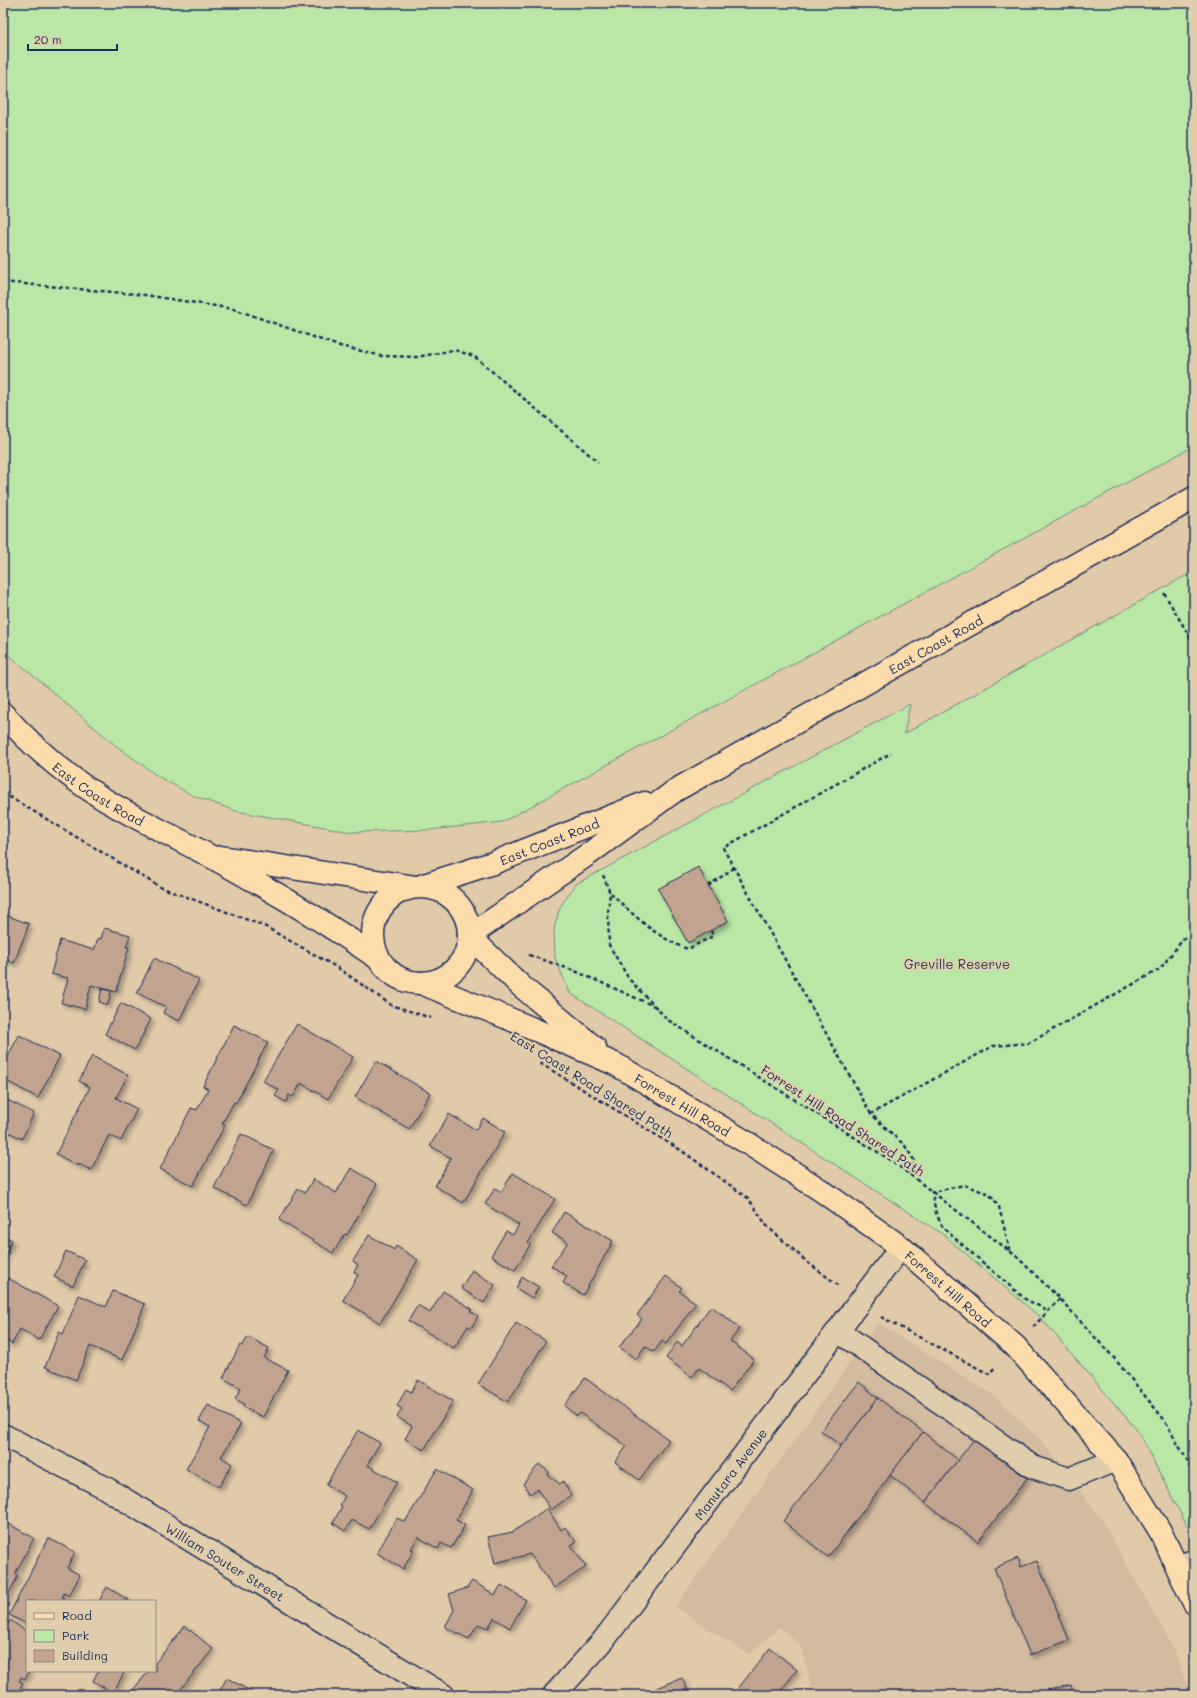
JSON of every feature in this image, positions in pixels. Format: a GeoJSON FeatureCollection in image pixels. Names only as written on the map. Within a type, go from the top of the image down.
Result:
{"type":"FeatureCollection","features":[{"type":"Feature","properties":{"kind":"main road","name":"East Coast Road"},"geometry":{"type":"LineString","coordinates":[[469,936],[590,853],[676,790],[1194,498]]}},
{"type":"Feature","properties":{"kind":"main road","name":"East Coast Road"},"geometry":{"type":"LineString","coordinates":[[3,714],[23,736],[58,767],[81,784],[138,819],[208,855],[331,925],[379,959]]}},
{"type":"Feature","properties":{"kind":"main road","name":"East Coast Road"},"geometry":{"type":"LineString","coordinates":[[208,855],[419,886],[492,863],[676,790]]}},
{"type":"Feature","properties":{"kind":"main road"},"geometry":{"type":"LineString","coordinates":[[419,886],[436,888],[449,895],[460,906],[467,919],[469,936],[467,951],[460,964],[449,974],[436,981],[421,984],[408,982],[396,977],[386,969],[379,959],[373,944],[373,928],[378,912],[387,900],[400,891],[419,886]]}},
{"type":"Feature","properties":{"kind":"main road","name":"Forrest Hill Road"},"geometry":{"type":"LineString","coordinates":[[469,936],[521,986],[615,1064]]}},
{"type":"Feature","properties":{"kind":"main road","name":"Forrest Hill Road"},"geometry":{"type":"LineString","coordinates":[[421,984],[505,1017],[615,1064],[746,1142],[809,1183],[901,1247],[1015,1346],[1116,1460],[1160,1531],[1186,1564],[1194,1603]]}},
{"type":"Feature","properties":{"kind":"street","name":"Manutara Avenue"},"geometry":{"type":"LineString","coordinates":[[554,1695],[603,1641],[901,1247]]}},
{"type":"Feature","properties":{"kind":"street"},"geometry":{"type":"LineString","coordinates":[[838,1332],[1033,1467],[1069,1479],[1116,1460]]}},
{"type":"Feature","properties":{"kind":"street","name":"William Souter Street"},"geometry":{"type":"LineString","coordinates":[[3,1435],[104,1487],[443,1695]]}},
{"type":"Feature","properties":{"kind":"path"},"geometry":{"type":"LineString","coordinates":[[3,282],[145,295],[234,309],[336,345],[382,356],[417,357],[454,350],[474,356],[598,462]]}},
{"type":"Feature","properties":{"kind":"path"},"geometry":{"type":"LineString","coordinates":[[1164,593],[1194,644]]}},
{"type":"Feature","properties":{"kind":"path"},"geometry":{"type":"LineString","coordinates":[[892,753],[723,848],[871,1114],[904,1146],[914,1160],[910,1174]]}},
{"type":"Feature","properties":{"kind":"path"},"geometry":{"type":"LineString","coordinates":[[3,793],[160,887],[264,926],[338,968],[391,1005],[434,1019]]}},
{"type":"Feature","properties":{"kind":"path","name":"Forrest Hill Road Shared Path"},"geometry":{"type":"LineString","coordinates":[[590,853],[608,885],[610,893],[608,912],[609,945],[629,979],[668,1020],[910,1174],[1010,1251],[1060,1299],[1114,1358],[1163,1418],[1187,1460],[1194,1478]]}},
{"type":"Feature","properties":{"kind":"path"},"geometry":{"type":"LineString","coordinates":[[708,886],[734,868]]}},
{"type":"Feature","properties":{"kind":"path"},"geometry":{"type":"LineString","coordinates":[[610,893],[650,928],[675,945],[688,950],[713,936],[711,931]]}},
{"type":"Feature","properties":{"kind":"path"},"geometry":{"type":"LineString","coordinates":[[871,1114],[993,1046],[1029,1043],[1160,969],[1184,938],[1194,933]]}},
{"type":"Feature","properties":{"kind":"path","name":"Forrest Hill Road Shared Path"},"geometry":{"type":"LineString","coordinates":[[528,955],[574,971],[656,1007]]}},
{"type":"Feature","properties":{"kind":"path","name":"East Coast Road Shared Path"},"geometry":{"type":"LineString","coordinates":[[534,1059],[682,1151],[748,1198],[767,1226],[806,1262],[842,1288]]}},
{"type":"Feature","properties":{"kind":"path"},"geometry":{"type":"LineString","coordinates":[[1010,1251],[999,1207],[990,1196],[973,1187],[964,1185],[932,1192],[936,1213],[943,1228],[1025,1299],[1049,1311]]}},
{"type":"Feature","properties":{"kind":"path"},"geometry":{"type":"LineString","coordinates":[[1041,1318],[1060,1299]]}},
{"type":"Feature","properties":{"kind":"path"},"geometry":{"type":"LineString","coordinates":[[876,1313],[988,1374],[997,1365]]}},
{"type":"Feature","properties":{"kind":"shaded area"},"geometry":{"type":"Polygon","coordinates":[[[878,1323],[992,1394],[1043,1442],[1100,1517],[1174,1649],[1190,1695],[814,1695],[800,1645],[779,1627],[749,1655],[675,1607],[878,1323]]]}},
{"type":"Feature","properties":{"kind":"green space"},"geometry":{"type":"Polygon","coordinates":[[[3,3],[1194,3],[1194,446],[502,822],[429,830],[352,832],[236,811],[194,796],[159,777],[115,745],[3,650],[3,3]]]}},
{"type":"Feature","properties":{"kind":"green space","name":"Greville Reserve"},"geometry":{"type":"Polygon","coordinates":[[[1194,571],[1194,1539],[1137,1430],[1041,1318],[944,1235],[570,993],[555,958],[554,929],[560,907],[576,884],[910,704],[904,734],[1194,571]]]}},
{"type":"Feature","properties":{"kind":"building"},"geometry":{"type":"Polygon","coordinates":[[[698,867],[728,921],[688,943],[658,889],[698,867]]]}},
{"type":"Feature","properties":{"kind":"building"},"geometry":{"type":"Polygon","coordinates":[[[3,914],[29,924],[14,963],[3,959],[3,914]]]}},
{"type":"Feature","properties":{"kind":"building"},"geometry":{"type":"Polygon","coordinates":[[[104,928],[130,935],[126,947],[129,947],[116,992],[91,985],[85,1009],[61,1003],[68,978],[51,974],[60,940],[94,950],[98,938],[101,939],[104,928]]]}},
{"type":"Feature","properties":{"kind":"building"},"geometry":{"type":"Polygon","coordinates":[[[154,958],[199,980],[179,1021],[163,1013],[166,1007],[137,993],[154,958]]]}},
{"type":"Feature","properties":{"kind":"building"},"geometry":{"type":"Polygon","coordinates":[[[102,989],[111,991],[108,1005],[99,1002],[102,989]]]}},
{"type":"Feature","properties":{"kind":"building"},"geometry":{"type":"Polygon","coordinates":[[[121,1003],[151,1019],[135,1050],[105,1034],[121,1003]]]}},
{"type":"Feature","properties":{"kind":"building"},"geometry":{"type":"Polygon","coordinates":[[[297,1024],[353,1057],[328,1099],[301,1083],[293,1097],[289,1095],[286,1102],[275,1096],[279,1090],[263,1081],[297,1024]]]}},
{"type":"Feature","properties":{"kind":"building"},"geometry":{"type":"Polygon","coordinates":[[[234,1025],[268,1042],[236,1103],[234,1102],[222,1124],[225,1125],[193,1186],[160,1169],[191,1108],[197,1110],[208,1089],[203,1086],[234,1025]]]}},
{"type":"Feature","properties":{"kind":"building"},"geometry":{"type":"Polygon","coordinates":[[[19,1035],[60,1056],[38,1098],[3,1079],[3,1066],[19,1035]]]}},
{"type":"Feature","properties":{"kind":"building"},"geometry":{"type":"Polygon","coordinates":[[[92,1056],[128,1075],[116,1098],[137,1109],[121,1141],[109,1135],[91,1170],[79,1164],[78,1166],[56,1154],[90,1087],[79,1081],[92,1056]]]}},
{"type":"Feature","properties":{"kind":"building"},"geometry":{"type":"Polygon","coordinates":[[[376,1061],[430,1093],[409,1129],[355,1097],[376,1061]]]}},
{"type":"Feature","properties":{"kind":"building"},"geometry":{"type":"Polygon","coordinates":[[[3,1098],[34,1113],[22,1139],[3,1129],[3,1098]]]}},
{"type":"Feature","properties":{"kind":"building"},"geometry":{"type":"Polygon","coordinates":[[[449,1114],[476,1130],[483,1118],[505,1132],[463,1203],[435,1186],[451,1158],[430,1146],[449,1114]]]}},
{"type":"Feature","properties":{"kind":"building"},"geometry":{"type":"Polygon","coordinates":[[[241,1134],[274,1150],[247,1205],[214,1188],[241,1134]]]}},
{"type":"Feature","properties":{"kind":"building"},"geometry":{"type":"Polygon","coordinates":[[[351,1168],[377,1184],[347,1235],[345,1234],[333,1253],[279,1220],[298,1189],[305,1193],[313,1179],[336,1193],[351,1168]]]}},
{"type":"Feature","properties":{"kind":"building"},"geometry":{"type":"Polygon","coordinates":[[[513,1173],[555,1199],[528,1243],[530,1245],[515,1270],[491,1256],[506,1231],[513,1235],[519,1225],[485,1204],[495,1188],[501,1192],[513,1173]]]}},
{"type":"Feature","properties":{"kind":"building"},"geometry":{"type":"Polygon","coordinates":[[[564,1212],[613,1241],[583,1295],[563,1283],[567,1276],[551,1266],[568,1242],[552,1233],[564,1212]]]}},
{"type":"Feature","properties":{"kind":"building"},"geometry":{"type":"Polygon","coordinates":[[[369,1235],[394,1250],[396,1246],[418,1260],[380,1323],[343,1300],[358,1275],[354,1272],[358,1265],[353,1261],[369,1235]]]}},
{"type":"Feature","properties":{"kind":"building"},"geometry":{"type":"Polygon","coordinates":[[[3,1236],[12,1240],[3,1259],[3,1236]]]}},
{"type":"Feature","properties":{"kind":"building"},"geometry":{"type":"Polygon","coordinates":[[[66,1251],[85,1260],[73,1286],[54,1277],[66,1251]]]}},
{"type":"Feature","properties":{"kind":"building"},"geometry":{"type":"Polygon","coordinates":[[[472,1270],[495,1285],[484,1303],[461,1288],[472,1270]]]}},
{"type":"Feature","properties":{"kind":"building"},"geometry":{"type":"Polygon","coordinates":[[[666,1276],[682,1288],[679,1291],[696,1303],[666,1344],[662,1341],[654,1352],[645,1346],[636,1359],[619,1347],[642,1319],[637,1315],[666,1276]]]}},
{"type":"Feature","properties":{"kind":"building"},"geometry":{"type":"Polygon","coordinates":[[[522,1277],[539,1287],[532,1298],[516,1288],[522,1277]]]}},
{"type":"Feature","properties":{"kind":"building"},"geometry":{"type":"Polygon","coordinates":[[[8,1278],[58,1306],[39,1340],[20,1329],[12,1344],[3,1338],[3,1287],[8,1278]]]}},
{"type":"Feature","properties":{"kind":"building"},"geometry":{"type":"Polygon","coordinates":[[[113,1291],[145,1304],[122,1360],[90,1346],[76,1380],[45,1367],[59,1332],[63,1334],[79,1295],[106,1307],[113,1291]]]}},
{"type":"Feature","properties":{"kind":"building"},"geometry":{"type":"Polygon","coordinates":[[[443,1291],[472,1309],[470,1311],[478,1316],[471,1328],[468,1326],[454,1348],[408,1321],[418,1305],[430,1313],[443,1291]]]}},
{"type":"Feature","properties":{"kind":"building"},"geometry":{"type":"Polygon","coordinates":[[[711,1306],[740,1328],[730,1341],[754,1359],[730,1391],[699,1368],[692,1377],[666,1358],[677,1342],[682,1346],[711,1306]]]}},
{"type":"Feature","properties":{"kind":"building"},"geometry":{"type":"Polygon","coordinates":[[[516,1323],[546,1341],[508,1402],[478,1384],[516,1323]]]}},
{"type":"Feature","properties":{"kind":"building"},"geometry":{"type":"Polygon","coordinates":[[[248,1337],[269,1348],[264,1358],[288,1370],[263,1417],[243,1407],[244,1404],[235,1399],[241,1388],[223,1378],[240,1345],[242,1346],[248,1337]]]}},
{"type":"Feature","properties":{"kind":"building"},"geometry":{"type":"Polygon","coordinates":[[[585,1378],[669,1440],[639,1480],[615,1462],[627,1446],[580,1413],[577,1416],[564,1406],[585,1378]]]}},
{"type":"Feature","properties":{"kind":"building"},"geometry":{"type":"Polygon","coordinates":[[[418,1380],[453,1401],[424,1450],[405,1439],[412,1426],[397,1417],[402,1409],[397,1406],[406,1389],[411,1392],[418,1380]]]}},
{"type":"Feature","properties":{"kind":"building"},"geometry":{"type":"Polygon","coordinates":[[[859,1382],[878,1398],[841,1446],[821,1431],[859,1382]]]}},
{"type":"Feature","properties":{"kind":"building"},"geometry":{"type":"Polygon","coordinates":[[[878,1398],[923,1432],[828,1557],[783,1521],[878,1398]]]}},
{"type":"Feature","properties":{"kind":"building"},"geometry":{"type":"Polygon","coordinates":[[[208,1405],[241,1424],[221,1457],[232,1464],[219,1487],[186,1469],[210,1427],[199,1421],[208,1405]]]}},
{"type":"Feature","properties":{"kind":"building"},"geometry":{"type":"Polygon","coordinates":[[[358,1430],[380,1443],[367,1465],[397,1482],[369,1529],[352,1520],[345,1531],[333,1523],[342,1506],[340,1505],[345,1496],[326,1485],[358,1430]]]}},
{"type":"Feature","properties":{"kind":"building"},"geometry":{"type":"Polygon","coordinates":[[[923,1432],[958,1460],[925,1503],[890,1475],[923,1432]]]}},
{"type":"Feature","properties":{"kind":"building"},"geometry":{"type":"Polygon","coordinates":[[[974,1439],[1027,1478],[978,1542],[925,1503],[974,1439]]]}},
{"type":"Feature","properties":{"kind":"building"},"geometry":{"type":"Polygon","coordinates":[[[539,1464],[549,1472],[548,1475],[560,1484],[563,1481],[571,1495],[551,1510],[537,1489],[530,1494],[523,1484],[539,1464]]]}},
{"type":"Feature","properties":{"kind":"building"},"geometry":{"type":"Polygon","coordinates":[[[437,1469],[473,1490],[456,1520],[465,1525],[451,1548],[441,1543],[438,1549],[418,1537],[411,1549],[414,1550],[403,1569],[377,1553],[397,1518],[405,1522],[437,1469]]]}},
{"type":"Feature","properties":{"kind":"building"},"geometry":{"type":"Polygon","coordinates":[[[547,1508],[561,1530],[565,1527],[576,1542],[571,1545],[586,1567],[554,1588],[530,1554],[495,1563],[488,1537],[513,1532],[547,1508]]]}},
{"type":"Feature","properties":{"kind":"building"},"geometry":{"type":"Polygon","coordinates":[[[5,1522],[34,1538],[15,1574],[18,1576],[3,1604],[3,1525],[5,1522]]]}},
{"type":"Feature","properties":{"kind":"building"},"geometry":{"type":"Polygon","coordinates":[[[48,1538],[75,1552],[67,1568],[80,1575],[69,1596],[64,1593],[62,1597],[65,1598],[64,1600],[26,1600],[26,1624],[9,1615],[48,1538]]]}},
{"type":"Feature","properties":{"kind":"building"},"geometry":{"type":"Polygon","coordinates":[[[1018,1558],[1021,1567],[1037,1561],[1069,1640],[1030,1655],[994,1568],[1018,1558]]]}},
{"type":"Feature","properties":{"kind":"building"},"geometry":{"type":"Polygon","coordinates":[[[472,1581],[495,1595],[501,1585],[526,1600],[510,1628],[494,1618],[488,1628],[478,1624],[469,1639],[445,1627],[454,1610],[449,1594],[467,1588],[472,1581]]]}},
{"type":"Feature","properties":{"kind":"building"},"geometry":{"type":"Polygon","coordinates":[[[107,1587],[128,1600],[100,1600],[107,1587]]]}},
{"type":"Feature","properties":{"kind":"building"},"geometry":{"type":"Polygon","coordinates":[[[10,1620],[26,1631],[26,1659],[24,1662],[26,1663],[26,1672],[28,1672],[25,1679],[21,1677],[19,1681],[23,1683],[16,1695],[3,1695],[3,1633],[10,1620]]]}},
{"type":"Feature","properties":{"kind":"building"},"geometry":{"type":"Polygon","coordinates":[[[185,1626],[213,1649],[176,1695],[136,1695],[132,1691],[148,1672],[156,1672],[156,1662],[185,1626]]]}},
{"type":"Feature","properties":{"kind":"building"},"geometry":{"type":"Polygon","coordinates":[[[770,1648],[797,1670],[777,1695],[733,1695],[770,1648]]]}},
{"type":"Feature","properties":{"kind":"building"},"geometry":{"type":"Polygon","coordinates":[[[98,1672],[124,1672],[113,1693],[93,1681],[98,1672]]]}},
{"type":"Feature","properties":{"kind":"building"},"geometry":{"type":"Polygon","coordinates":[[[227,1678],[257,1695],[217,1695],[227,1678]]]}},
{"type":"Feature","properties":{"kind":"building"},"geometry":{"type":"Polygon","coordinates":[[[682,1678],[690,1695],[652,1695],[650,1691],[682,1678]]]}},
{"type":"Feature","properties":{"kind":"building"},"geometry":{"type":"Polygon","coordinates":[[[1071,1685],[1073,1695],[1026,1695],[1071,1685]]]}},
{"type":"Feature","properties":{"kind":"building"},"geometry":{"type":"Polygon","coordinates":[[[307,1690],[327,1695],[305,1695],[307,1690]]]}}]}
